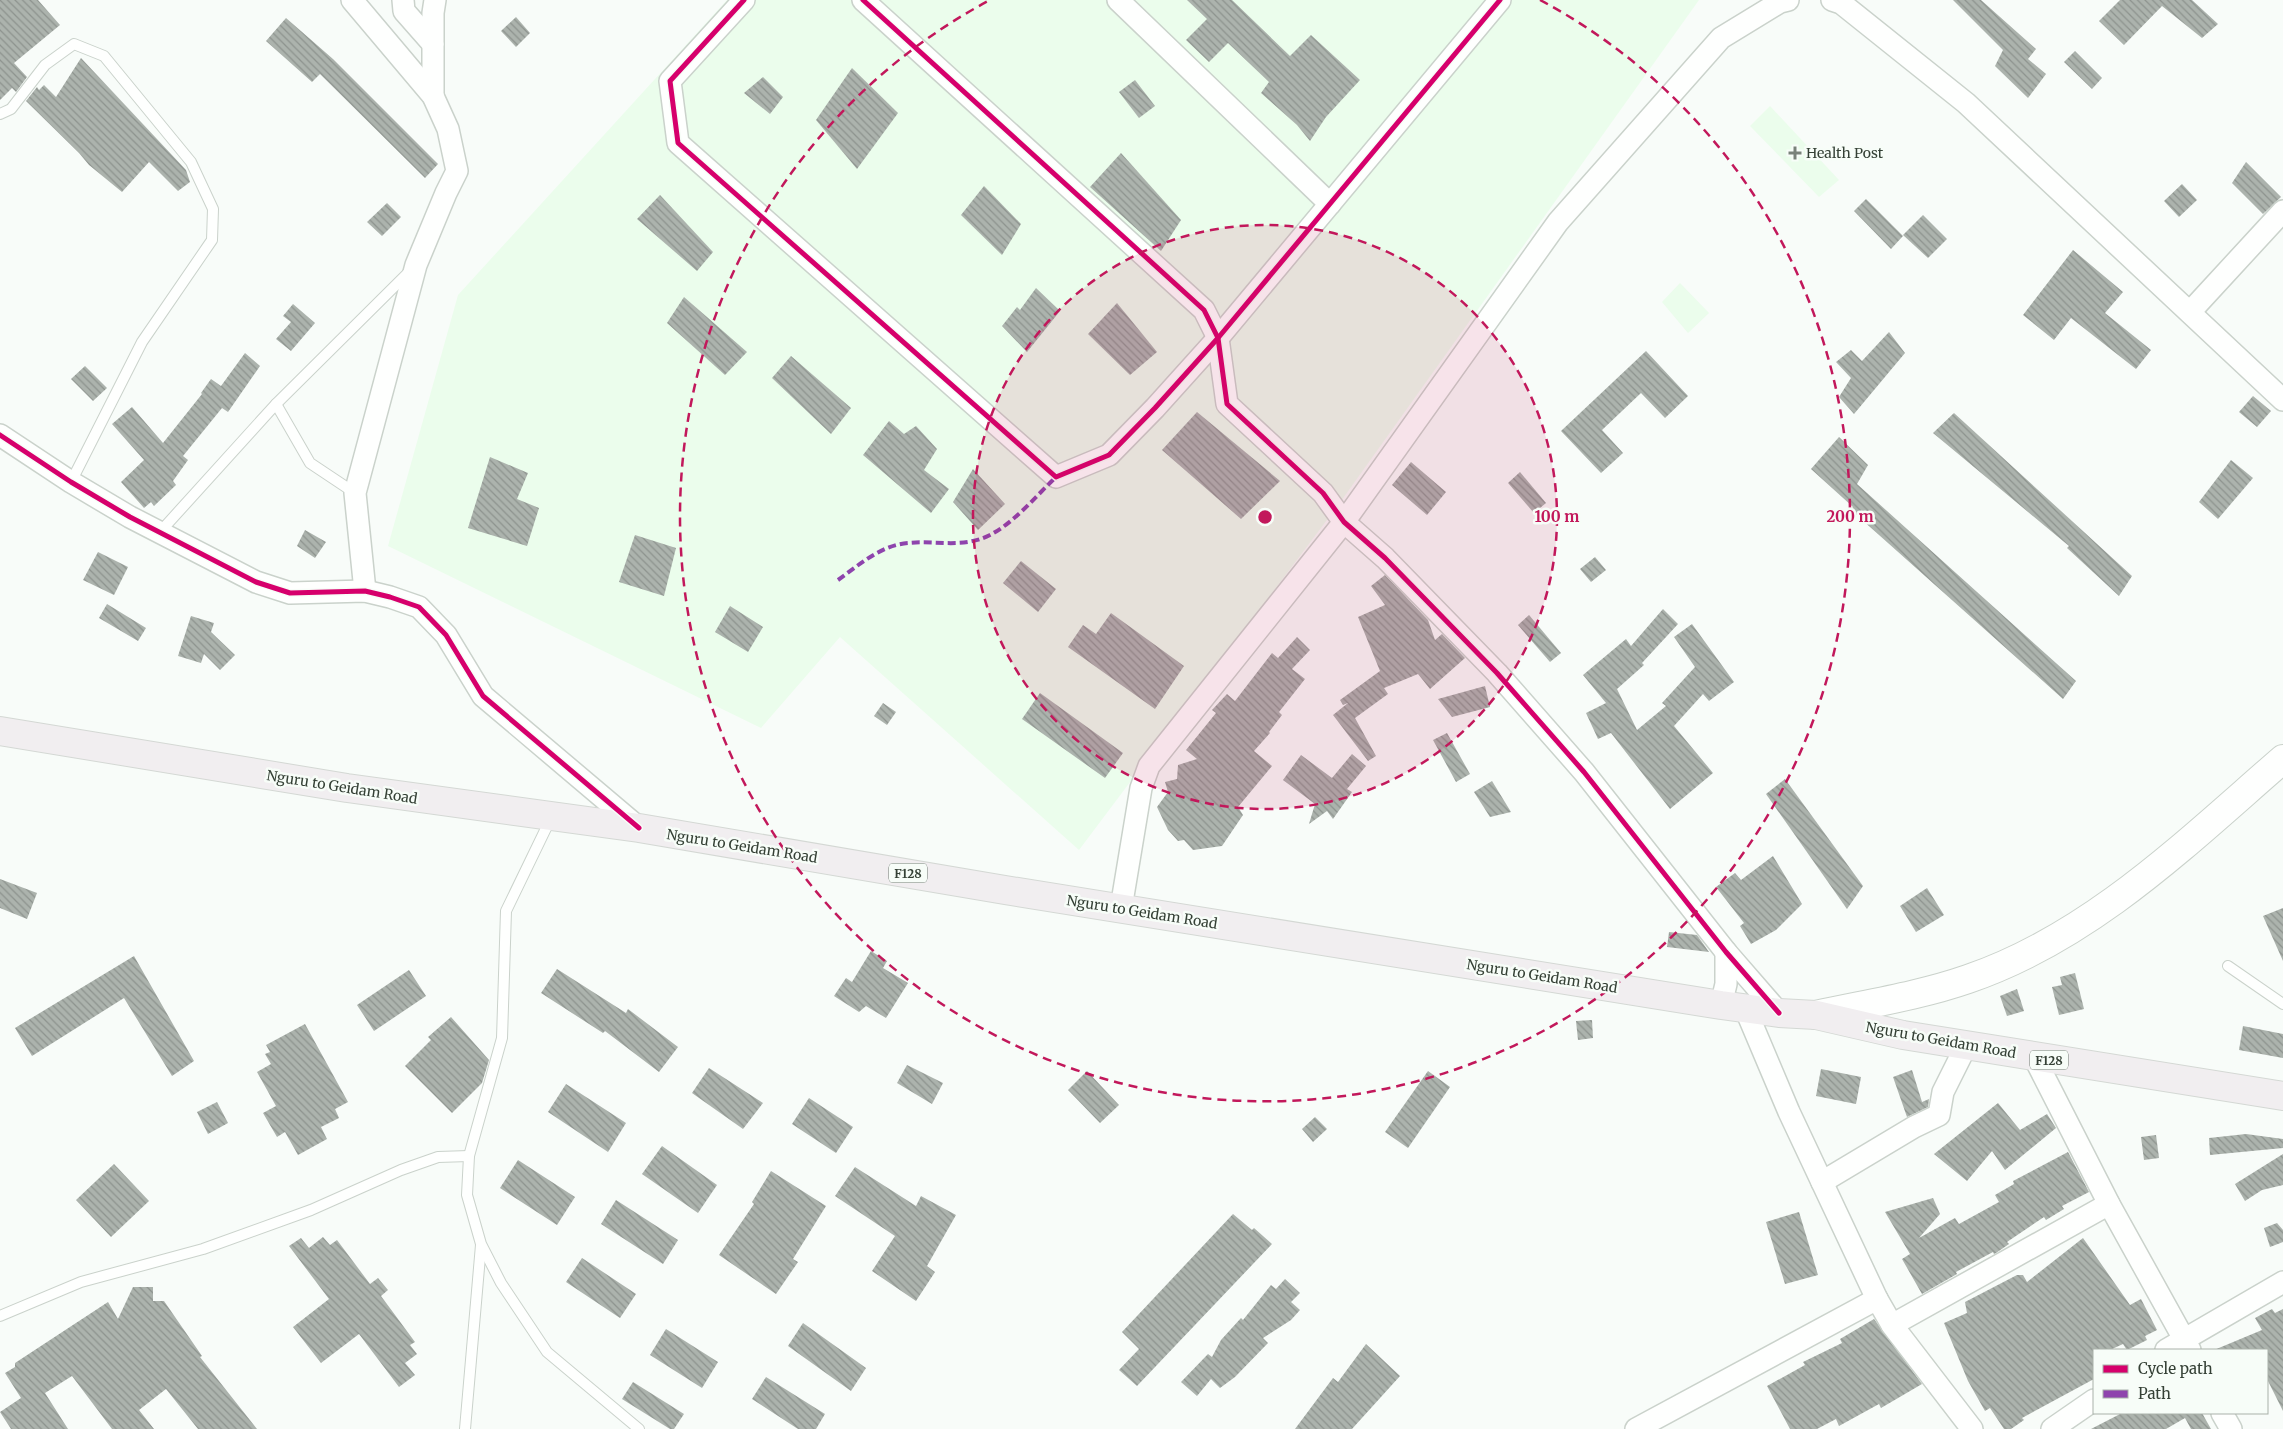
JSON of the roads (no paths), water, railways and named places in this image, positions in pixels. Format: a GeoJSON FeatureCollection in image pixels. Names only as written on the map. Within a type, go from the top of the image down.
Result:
{"type":"FeatureCollection","features":[{"type":"Feature","properties":{"kind":"main road","name":"Nguru to Geidam Road"},"geometry":{"type":"LineString","coordinates":[[0,731],[347,788],[638,828],[1733,1006],[1779,1013],[1816,1015],[1903,1035],[1966,1046],[2283,1096]]}},
{"type":"Feature","properties":{"kind":"main road"},"geometry":{"type":"LineString","coordinates":[[1816,1015],[1967,980],[2023,956],[2089,918],[2135,887],[2283,759]]}},
{"type":"Feature","properties":{"kind":"street"},"geometry":{"type":"LineString","coordinates":[[352,0],[433,96],[448,129],[457,171],[416,265],[355,493],[365,591]]}},
{"type":"Feature","properties":{"kind":"street"},"geometry":{"type":"LineString","coordinates":[[403,0],[404,11],[433,44]]}},
{"type":"Feature","properties":{"kind":"street"},"geometry":{"type":"LineString","coordinates":[[433,96],[433,13],[435,0]]}},
{"type":"Feature","properties":{"kind":"street"},"geometry":{"type":"LineString","coordinates":[[744,0],[670,81],[678,143],[1056,477],[1109,455],[1155,408],[1218,338],[1500,0]]}},
{"type":"Feature","properties":{"kind":"street"},"geometry":{"type":"LineString","coordinates":[[863,0],[1204,310],[1218,338],[1227,404],[1323,493],[1344,522],[1385,558],[1497,673],[1584,772],[1726,952],[1779,1013]]}},
{"type":"Feature","properties":{"kind":"street"},"geometry":{"type":"LineString","coordinates":[[1118,0],[1330,204]]}},
{"type":"Feature","properties":{"kind":"street"},"geometry":{"type":"LineString","coordinates":[[1121,908],[1142,788],[1149,766],[1344,522],[1558,222],[1721,38],[1780,2],[1788,0]]}},
{"type":"Feature","properties":{"kind":"street"},"geometry":{"type":"LineString","coordinates":[[1832,0],[1841,3],[1966,104],[2283,400]]}},
{"type":"Feature","properties":{"kind":"street"},"geometry":{"type":"LineString","coordinates":[[2190,312],[2283,210]]}},
{"type":"Feature","properties":{"kind":"street"},"geometry":{"type":"LineString","coordinates":[[0,435],[71,482],[160,532],[256,582],[290,593],[365,591],[419,607],[446,635],[483,696],[638,828]]}},
{"type":"Feature","properties":{"kind":"street"},"geometry":{"type":"LineString","coordinates":[[1726,952],[1726,984],[1733,1006],[1788,1112],[1877,1299],[1892,1325],[1972,1429]]}},
{"type":"Feature","properties":{"kind":"street"},"geometry":{"type":"LineString","coordinates":[[1822,1182],[1914,1127],[1939,1116],[1943,1092],[1966,1046]]}},
{"type":"Feature","properties":{"kind":"street"},"geometry":{"type":"LineString","coordinates":[[2034,1057],[2109,1204],[2187,1344]]}},
{"type":"Feature","properties":{"kind":"street"},"geometry":{"type":"LineString","coordinates":[[1892,1325],[2109,1204]]}},
{"type":"Feature","properties":{"kind":"street"},"geometry":{"type":"LineString","coordinates":[[2170,1349],[2187,1344],[2283,1282]]}},
{"type":"Feature","properties":{"kind":"street"},"geometry":{"type":"LineString","coordinates":[[1636,1429],[1877,1299]]}},
{"type":"Feature","properties":{"kind":"street"},"geometry":{"type":"LineString","coordinates":[[2052,1429],[2093,1401]]}},
{"type":"Feature","properties":{"kind":"street"},"geometry":{"type":"LineString","coordinates":[[2223,1414],[2231,1429]]}},
{"type":"Feature","properties":{"kind":"lane"},"geometry":{"type":"LineString","coordinates":[[0,114],[10,109],[45,65],[74,44],[104,56],[191,162],[213,209],[212,240],[142,342],[71,482]]}},
{"type":"Feature","properties":{"kind":"lane"},"geometry":{"type":"LineString","coordinates":[[160,532],[276,404],[416,265]]}},
{"type":"Feature","properties":{"kind":"lane"},"geometry":{"type":"LineString","coordinates":[[276,404],[310,463],[355,493]]}},
{"type":"Feature","properties":{"kind":"lane"},"geometry":{"type":"LineString","coordinates":[[552,817],[506,911],[502,1038],[469,1156],[467,1195],[481,1244],[501,1283],[547,1352],[639,1429]]}},
{"type":"Feature","properties":{"kind":"lane"},"geometry":{"type":"LineString","coordinates":[[2228,966],[2283,1004]]}},
{"type":"Feature","properties":{"kind":"lane"},"geometry":{"type":"LineString","coordinates":[[0,1316],[81,1282],[212,1246],[312,1210],[401,1170],[438,1157],[469,1156]]}},
{"type":"Feature","properties":{"kind":"lane"},"geometry":{"type":"LineString","coordinates":[[465,1429],[481,1244]]}},
{"type":"Feature","properties":{"kind":"place","name":"Health Post"},"geometry":{"type":"Point","coordinates":[1795,153]}}]}
